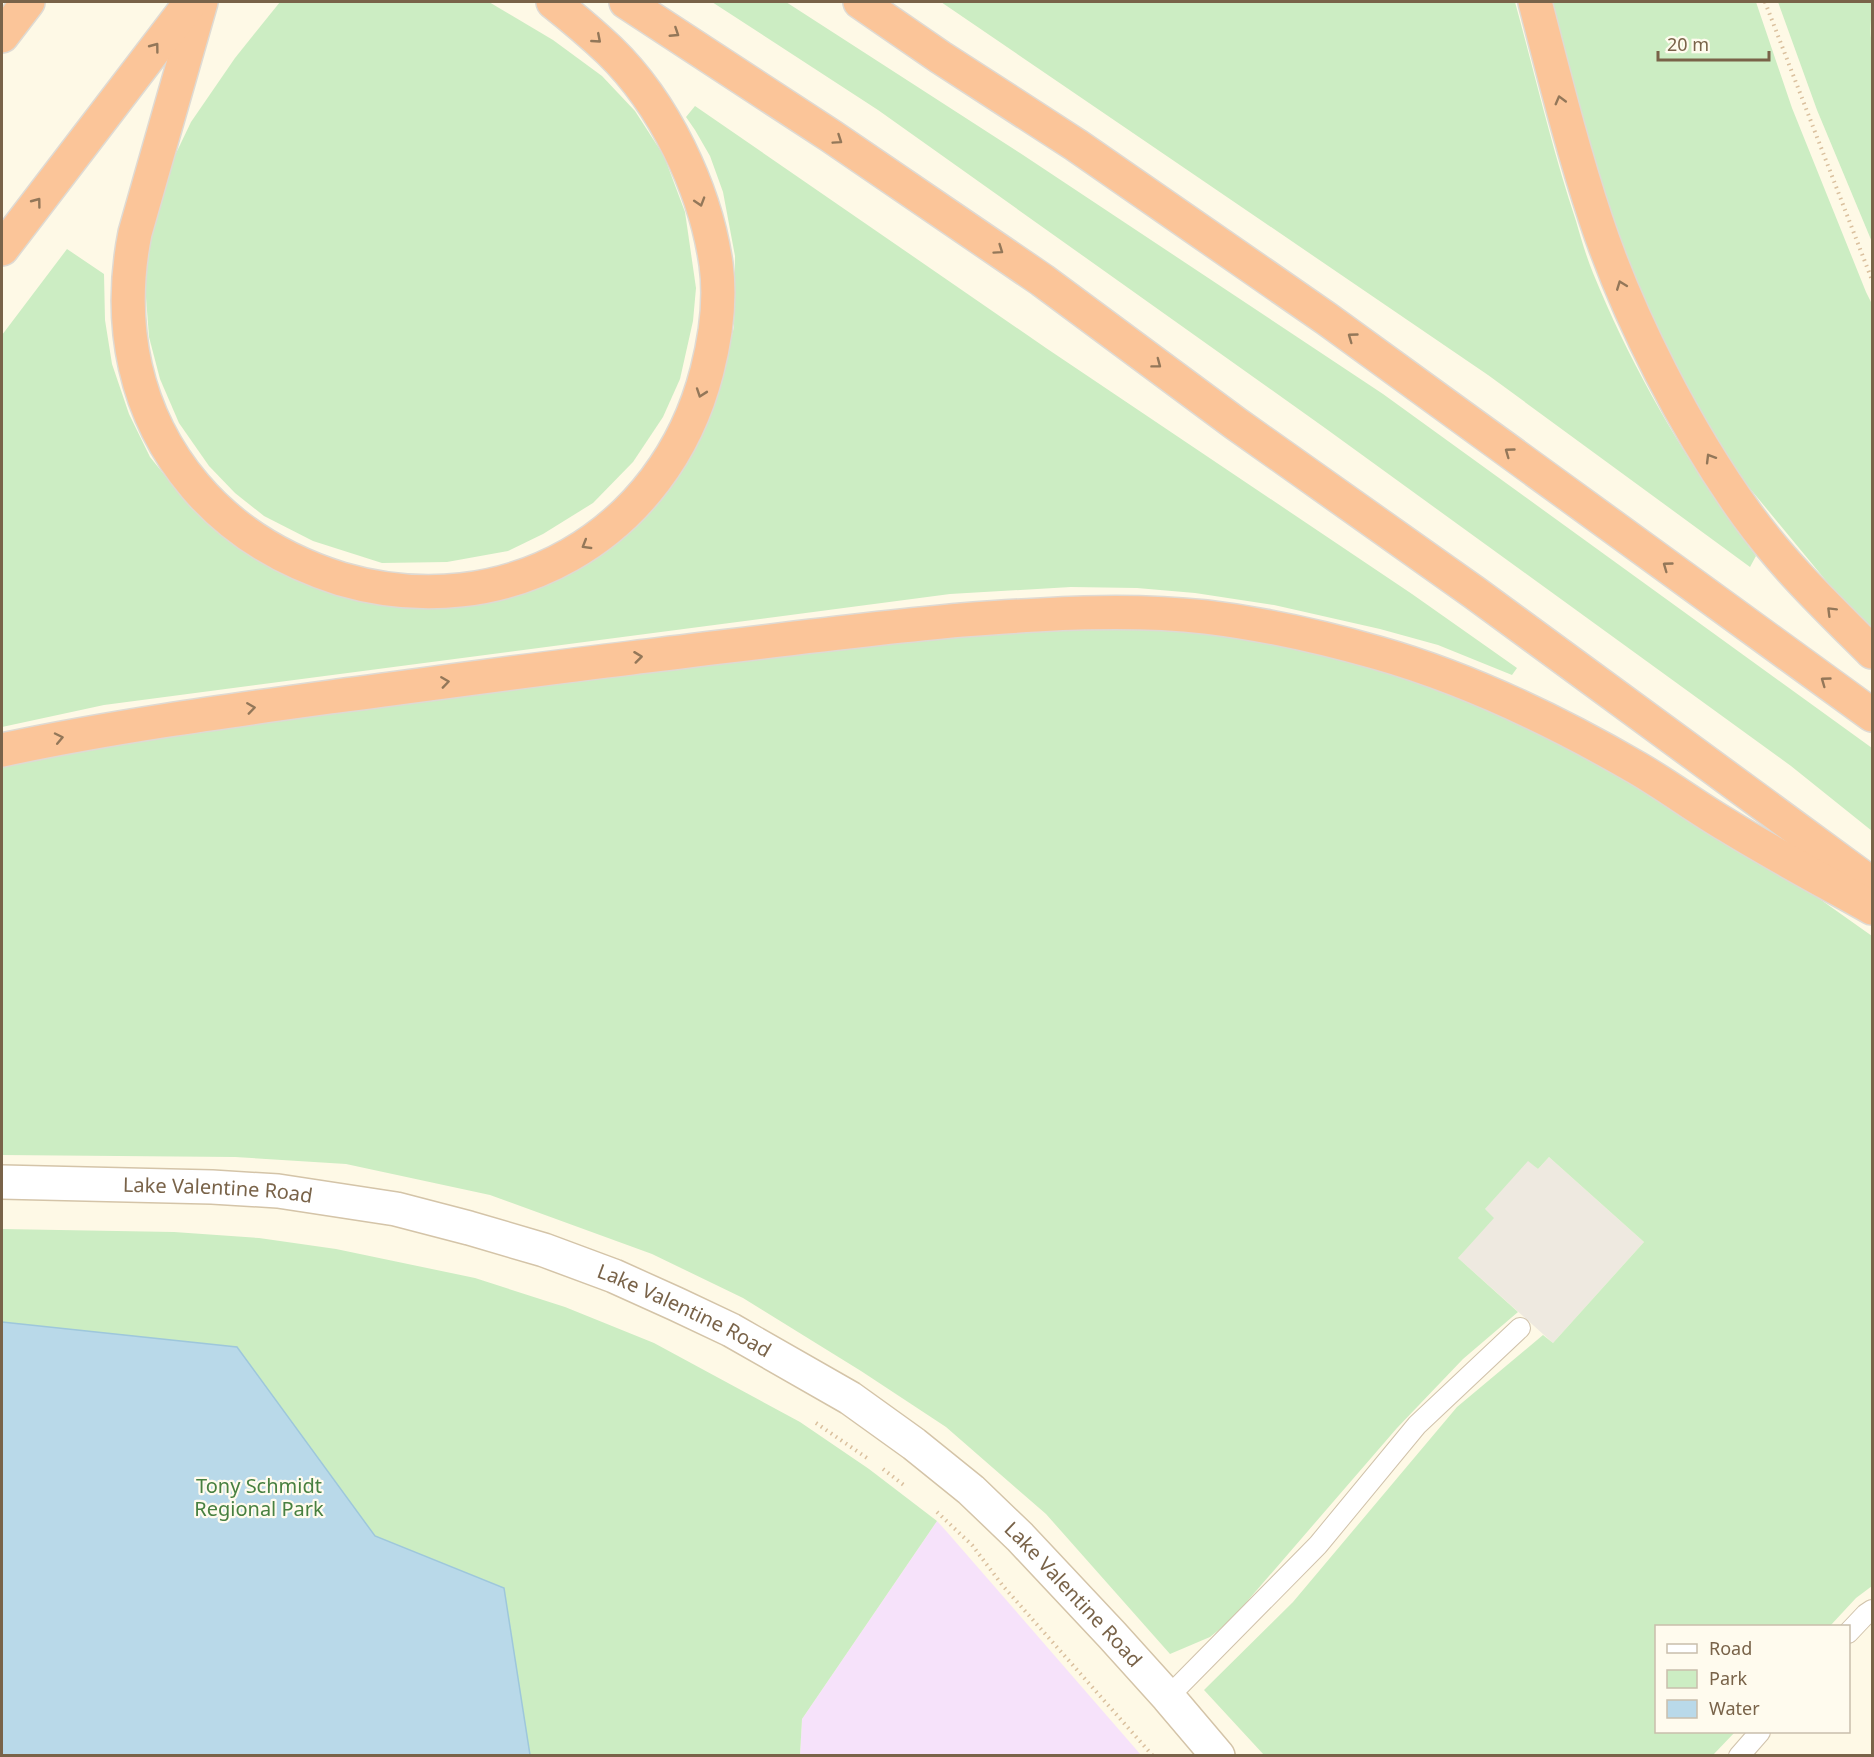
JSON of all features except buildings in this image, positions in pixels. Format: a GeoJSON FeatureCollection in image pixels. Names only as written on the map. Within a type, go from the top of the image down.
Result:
{"type":"FeatureCollection","features":[{"type":"Feature","properties":{"kind":"highway"},"geometry":{"type":"LineString","coordinates":[[2,36],[28,2]]}},
{"type":"Feature","properties":{"kind":"highway"},"geometry":{"type":"LineString","coordinates":[[2,249],[190,2]]}},
{"type":"Feature","properties":{"kind":"highway"},"geometry":{"type":"LineString","coordinates":[[201,2],[140,214],[129,263],[127,301],[129,344],[146,405],[187,476],[214,507],[246,535],[287,558],[322,573],[362,585],[403,591],[450,592],[525,576],[591,543],[620,520],[663,471],[689,426],[703,387],[714,345],[718,305],[716,264],[707,222],[696,187],[679,148],[638,83],[611,51],[553,2]]}},
{"type":"Feature","properties":{"kind":"highway"},"geometry":{"type":"LineString","coordinates":[[626,2],[899,181],[1042,280],[1235,423],[1475,593],[1872,884]]}},
{"type":"Feature","properties":{"kind":"highway"},"geometry":{"type":"LineString","coordinates":[[860,2],[1086,152],[1309,306],[1872,715]]}},
{"type":"Feature","properties":{"kind":"highway"},"geometry":{"type":"LineString","coordinates":[[1535,2],[1568,129],[1596,223],[1627,301],[1666,382],[1718,471],[1748,516],[1782,558],[1872,652]]}},
{"type":"Feature","properties":{"kind":"highway"},"geometry":{"type":"LineString","coordinates":[[2,750],[71,736],[245,709],[521,671],[928,623],[1055,613],[1106,612],[1203,617],[1282,630],[1379,653],[1509,702],[1639,769],[1726,825],[1872,908]]}},
{"type":"Feature","properties":{"kind":"street","name":"Lake Valentine Road"},"geometry":{"type":"LineString","coordinates":[[2,1182],[212,1187],[278,1191],[396,1209],[544,1250],[656,1294],[731,1330],[850,1398],[914,1444],[971,1490],[1020,1537],[1168,1697],[1218,1755]]}},
{"type":"Feature","properties":{"kind":"lane"},"geometry":{"type":"LineString","coordinates":[[1168,1697],[1318,1545],[1416,1425],[1520,1328]]}},
{"type":"Feature","properties":{"kind":"lane"},"geometry":{"type":"LineString","coordinates":[[1850,1631],[1872,1610]]}},
{"type":"Feature","properties":{"kind":"lane"},"geometry":{"type":"LineString","coordinates":[[1739,1755],[1758,1733]]}},
{"type":"Feature","properties":{"kind":"path"},"geometry":{"type":"LineString","coordinates":[[1765,2],[1872,280]]}},
{"type":"Feature","properties":{"kind":"path"},"geometry":{"type":"LineString","coordinates":[[808,1417],[870,1460]]}},
{"type":"Feature","properties":{"kind":"path"},"geometry":{"type":"LineString","coordinates":[[879,1466],[906,1488]]}},
{"type":"Feature","properties":{"kind":"path"},"geometry":{"type":"LineString","coordinates":[[934,1509],[972,1545],[1003,1586],[1153,1755]]}},
{"type":"Feature","properties":{"kind":"shaded area"},"geometry":{"type":"Polygon","coordinates":[[[1549,1157],[1644,1242],[1553,1343],[1458,1258],[1493,1218],[1484,1210],[1528,1160],[1538,1169],[1549,1157]]]}},
{"type":"Feature","properties":{"kind":"shaded area"},"geometry":{"type":"Polygon","coordinates":[[[937,1521],[1141,1755],[800,1756],[802,1719],[937,1521]]]}},
{"type":"Feature","properties":{"kind":"green space"},"geometry":{"type":"Polygon","coordinates":[[[280,2],[489,2],[553,40],[602,76],[635,111],[664,156],[685,212],[696,288],[693,321],[680,379],[663,417],[633,462],[593,503],[543,534],[508,551],[447,562],[382,563],[313,541],[264,516],[235,493],[209,466],[179,423],[160,379],[149,337],[144,271],[155,215],[168,170],[191,122],[235,58],[280,2]]]}},
{"type":"Feature","properties":{"kind":"green space"},"geometry":{"type":"Polygon","coordinates":[[[712,2],[786,2],[1020,153],[1383,394],[1872,748],[1872,831],[1791,766],[1325,428],[878,110],[712,2]]]}},
{"type":"Feature","properties":{"kind":"green space"},"geometry":{"type":"Polygon","coordinates":[[[941,2],[1515,2],[1559,167],[1593,273],[1645,384],[1687,455],[1756,556],[1750,567],[1488,375],[941,2]]]}},
{"type":"Feature","properties":{"kind":"green space"},"geometry":{"type":"Polygon","coordinates":[[[1551,2],[1756,2],[1792,108],[1872,304],[1872,631],[1851,611],[1733,468],[1675,368],[1620,244],[1583,124],[1551,2]]]}},
{"type":"Feature","properties":{"kind":"green space"},"geometry":{"type":"Polygon","coordinates":[[[1778,2],[1872,2],[1872,242],[1817,110],[1778,2]]]}},
{"type":"Feature","properties":{"kind":"green space"},"geometry":{"type":"Polygon","coordinates":[[[695,106],[1046,348],[1412,594],[1517,668],[1512,675],[1438,645],[1380,629],[1274,605],[1195,593],[1137,588],[1071,587],[950,594],[104,705],[2,727],[2,335],[67,249],[104,274],[105,320],[112,364],[129,414],[150,457],[191,508],[229,540],[455,602],[644,511],[691,453],[715,403],[734,327],[735,256],[723,192],[710,156],[686,117],[695,106]]]}},
{"type":"Feature","properties":{"kind":"green space"},"geometry":{"type":"Polygon","coordinates":[[[1118,620],[1281,639],[1483,701],[1708,820],[1872,936],[1872,1586],[1856,1598],[1831,1625],[1655,1625],[1655,1733],[1734,1733],[1713,1755],[1264,1755],[1204,1690],[1293,1602],[1457,1407],[1543,1335],[1553,1343],[1644,1242],[1549,1157],[1538,1169],[1528,1161],[1485,1209],[1494,1218],[1458,1258],[1518,1312],[1463,1359],[1397,1428],[1231,1620],[1210,1637],[1170,1654],[1046,1514],[946,1427],[743,1298],[652,1254],[490,1195],[346,1164],[235,1157],[2,1155],[2,758],[795,648],[1118,620]]]}},
{"type":"Feature","properties":{"kind":"green space","name":"Tony Schmidt Regional Park"},"geometry":{"type":"Polygon","coordinates":[[[2,1229],[174,1232],[259,1238],[336,1249],[475,1278],[565,1307],[654,1343],[800,1422],[869,1469],[937,1521],[802,1719],[800,1755],[2,1756],[2,1229]]]}},
{"type":"Feature","properties":{"kind":"water"},"geometry":{"type":"Polygon","coordinates":[[[2,1322],[237,1347],[375,1536],[504,1588],[530,1755],[2,1755],[2,1322]]]}}]}
